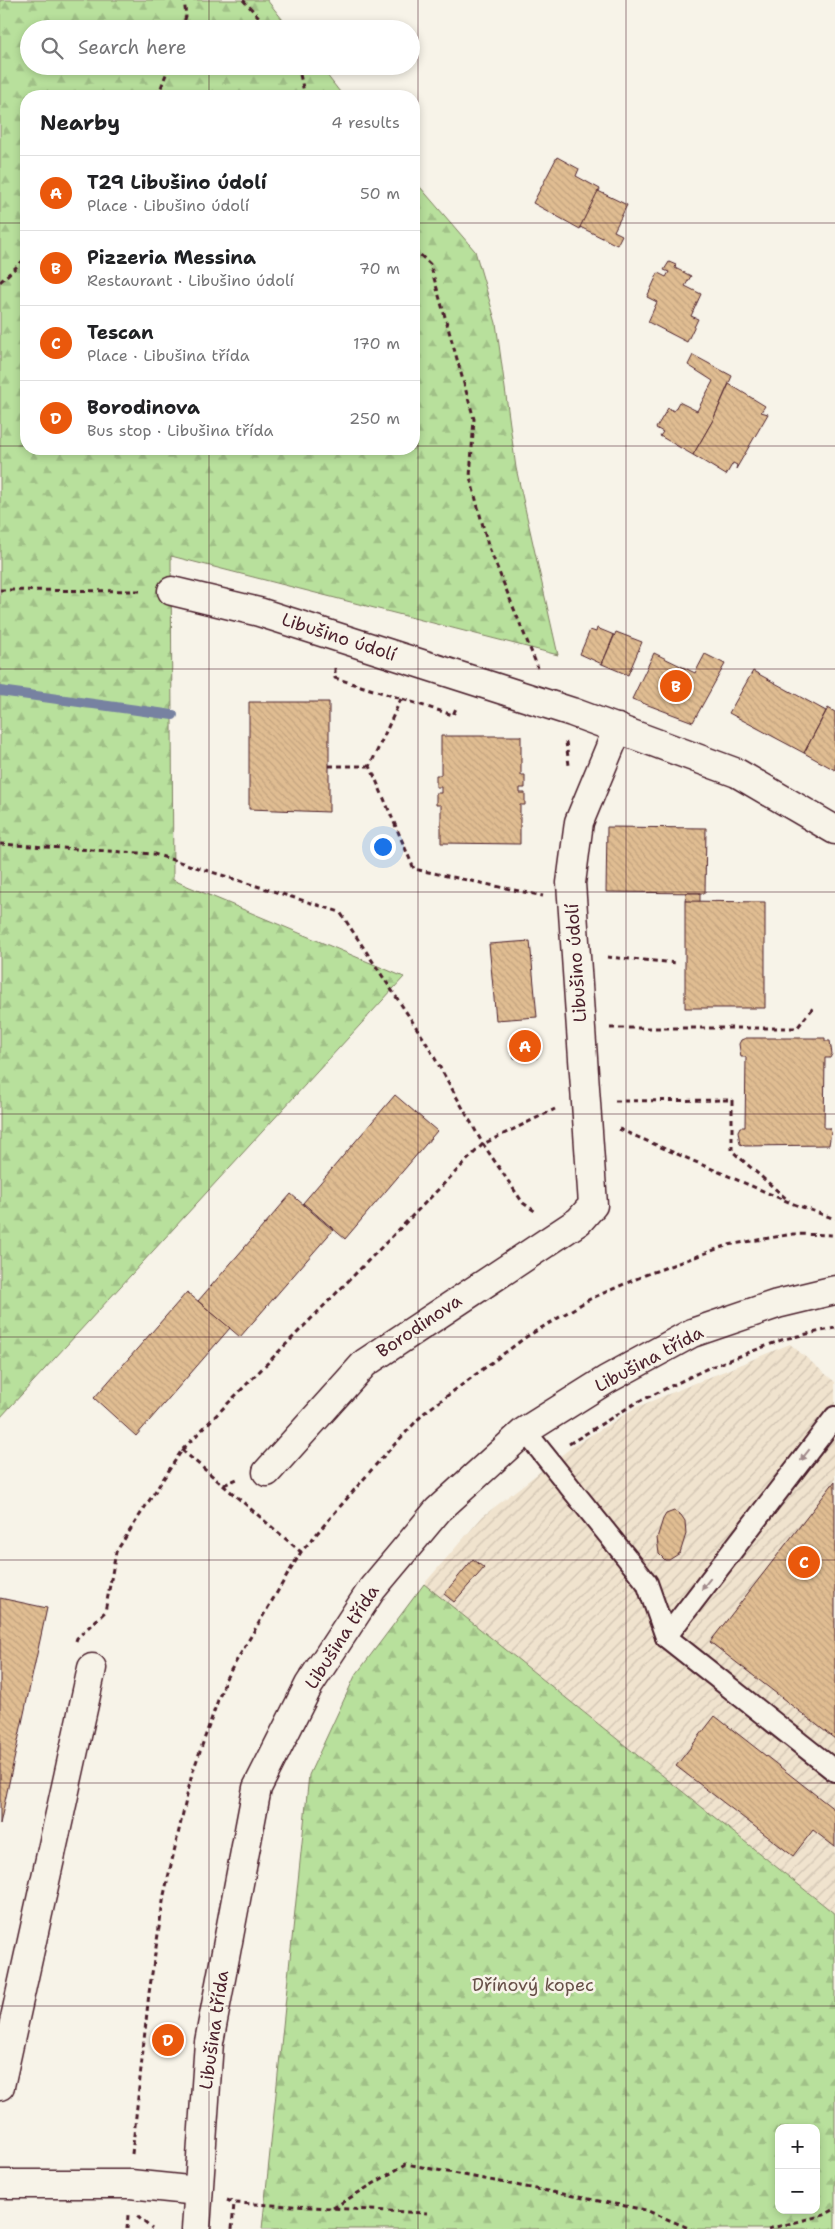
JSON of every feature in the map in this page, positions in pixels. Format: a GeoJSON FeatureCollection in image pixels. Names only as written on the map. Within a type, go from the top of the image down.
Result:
{"type":"FeatureCollection","features":[{"type":"Feature","properties":{"kind":"street","name":"Libušino údolí"},"geometry":{"type":"LineString","coordinates":[[172,591],[259,612],[618,728],[737,773],[835,830]]}},
{"type":"Feature","properties":{"kind":"street","name":"Libušino údolí"},"geometry":{"type":"LineString","coordinates":[[593,1205],[571,883],[579,822],[618,728]]}},
{"type":"Feature","properties":{"kind":"street","name":"Borodinova"},"geometry":{"type":"LineString","coordinates":[[267,1472],[365,1363],[579,1220],[593,1205]]}},
{"type":"Feature","properties":{"kind":"street","name":"Libušina třída"},"geometry":{"type":"LineString","coordinates":[[196,2229],[209,2042],[257,1788],[309,1685],[372,1589],[438,1510],[525,1431],[606,1380],[692,1333],[777,1304],[835,1290]]}},
{"type":"Feature","properties":{"kind":"street"},"geometry":{"type":"LineString","coordinates":[[0,2086],[83,1658]]}},
{"type":"Feature","properties":{"kind":"street"},"geometry":{"type":"LineString","coordinates":[[0,2184],[130,2184],[198,2191]]}},
{"type":"Feature","properties":{"kind":"lane"},"geometry":{"type":"LineString","coordinates":[[666,1637],[835,1417]]}},
{"type":"Feature","properties":{"kind":"lane"},"geometry":{"type":"LineString","coordinates":[[525,1431],[647,1583],[666,1637],[835,1771]]}},
{"type":"Feature","properties":{"kind":"path"},"geometry":{"type":"LineString","coordinates":[[184,0],[185,20]]}},
{"type":"Feature","properties":{"kind":"path"},"geometry":{"type":"LineString","coordinates":[[243,0],[262,20]]}},
{"type":"Feature","properties":{"kind":"path"},"geometry":{"type":"LineString","coordinates":[[160,90],[166,75]]}},
{"type":"Feature","properties":{"kind":"path"},"geometry":{"type":"LineString","coordinates":[[300,75],[304,90]]}},
{"type":"Feature","properties":{"kind":"path"},"geometry":{"type":"LineString","coordinates":[[420,255],[430,264],[474,419],[470,477],[488,545],[539,670]]}},
{"type":"Feature","properties":{"kind":"path"},"geometry":{"type":"LineString","coordinates":[[0,282],[20,264]]}},
{"type":"Feature","properties":{"kind":"path"},"geometry":{"type":"LineString","coordinates":[[0,590],[172,591]]}},
{"type":"Feature","properties":{"kind":"path"},"geometry":{"type":"LineString","coordinates":[[335,661],[335,678],[453,715],[460,702]]}},
{"type":"Feature","properties":{"kind":"path"},"geometry":{"type":"LineString","coordinates":[[401,699],[370,766],[414,869],[545,896]]}},
{"type":"Feature","properties":{"kind":"path"},"geometry":{"type":"LineString","coordinates":[[561,737],[566,742],[569,767]]}},
{"type":"Feature","properties":{"kind":"path"},"geometry":{"type":"LineString","coordinates":[[329,766],[370,766]]}},
{"type":"Feature","properties":{"kind":"path"},"geometry":{"type":"LineString","coordinates":[[0,844],[154,854],[340,912],[424,1039],[483,1144],[523,1203],[538,1214]]}},
{"type":"Feature","properties":{"kind":"path"},"geometry":{"type":"LineString","coordinates":[[605,957],[678,963]]}},
{"type":"Feature","properties":{"kind":"path"},"geometry":{"type":"LineString","coordinates":[[609,1028],[797,1028],[813,1008]]}},
{"type":"Feature","properties":{"kind":"path"},"geometry":{"type":"LineString","coordinates":[[613,1100],[732,1100],[732,1151],[792,1203]]}},
{"type":"Feature","properties":{"kind":"path"},"geometry":{"type":"LineString","coordinates":[[83,1658],[77,1638],[105,1612],[116,1552],[182,1450],[483,1144],[562,1105]]}},
{"type":"Feature","properties":{"kind":"path"},"geometry":{"type":"LineString","coordinates":[[613,1126],[792,1203],[835,1219]]}},
{"type":"Feature","properties":{"kind":"path"},"geometry":{"type":"LineString","coordinates":[[545,1458],[634,1404],[706,1369],[784,1339],[835,1328]]}},
{"type":"Feature","properties":{"kind":"path"},"geometry":{"type":"LineString","coordinates":[[182,1450],[302,1552]]}},
{"type":"Feature","properties":{"kind":"path"},"geometry":{"type":"LineString","coordinates":[[333,2208],[406,2164],[646,2210],[691,2229]]}},
{"type":"Feature","properties":{"kind":"path"},"geometry":{"type":"LineString","coordinates":[[198,2191],[234,2203],[428,2213]]}},
{"type":"Feature","properties":{"kind":"path"},"geometry":{"type":"LineString","coordinates":[[232,2229],[234,2203]]}},
{"type":"Feature","properties":{"kind":"path"},"geometry":{"type":"LineString","coordinates":[[768,2229],[824,2215],[835,2209]]}},
{"type":"Feature","properties":{"kind":"path"},"geometry":{"type":"LineString","coordinates":[[134,2213],[152,2229]]}},
{"type":"Feature","properties":{"kind":"shaded area"},"geometry":{"type":"Polygon","coordinates":[[[790,1344],[835,1382],[835,1914],[424,1584],[483,1516],[572,1447],[637,1407],[790,1344]]]}},
{"type":"Feature","properties":{"kind":"green space"},"geometry":{"type":"Polygon","coordinates":[[[0,0],[267,0],[283,20],[20,20],[20,75],[327,75],[338,90],[20,90],[20,455],[420,455],[420,187],[475,251],[496,323],[516,468],[558,655],[171,556],[173,880],[404,977],[0,1418],[0,0]]]}},
{"type":"Feature","properties":{"kind":"green space","name":"Dřínový kopec"},"geometry":{"type":"Polygon","coordinates":[[[424,1584],[835,1914],[835,2229],[262,2229],[309,1775],[355,1676],[424,1584]]]}},
{"type":"Feature","properties":{"kind":"building"},"geometry":{"type":"Polygon","coordinates":[[[557,157],[579,169],[576,176],[600,189],[580,229],[533,203],[557,157]]]}},
{"type":"Feature","properties":{"kind":"building"},"geometry":{"type":"Polygon","coordinates":[[[598,191],[627,205],[614,231],[622,235],[617,245],[580,227],[598,191]]]}},
{"type":"Feature","properties":{"kind":"building"},"geometry":{"type":"Polygon","coordinates":[[[669,262],[676,265],[675,268],[691,276],[685,286],[701,294],[691,316],[698,319],[687,342],[648,322],[657,302],[647,297],[658,273],[666,277],[669,272],[664,270],[669,262]]]}},
{"type":"Feature","properties":{"kind":"building"},"geometry":{"type":"Polygon","coordinates":[[[693,355],[732,376],[713,420],[693,455],[660,436],[663,432],[656,428],[668,408],[674,411],[679,402],[697,411],[713,381],[688,365],[693,355]]]}},
{"type":"Feature","properties":{"kind":"building"},"geometry":{"type":"Polygon","coordinates":[[[729,384],[765,406],[761,412],[768,414],[736,469],[737,465],[733,463],[726,475],[693,455],[713,420],[729,384]]]}},
{"type":"Feature","properties":{"kind":"building"},"geometry":{"type":"Polygon","coordinates":[[[597,628],[614,635],[602,664],[580,654],[590,630],[596,632],[597,628]]]}},
{"type":"Feature","properties":{"kind":"building"},"geometry":{"type":"Polygon","coordinates":[[[616,632],[642,642],[628,675],[602,664],[616,632]]]}},
{"type":"Feature","properties":{"kind":"building"},"geometry":{"type":"Polygon","coordinates":[[[654,653],[695,673],[705,654],[725,664],[693,722],[632,699],[654,653]]]}},
{"type":"Feature","properties":{"kind":"building"},"geometry":{"type":"Polygon","coordinates":[[[753,671],[826,711],[804,753],[729,713],[753,671]]]}},
{"type":"Feature","properties":{"kind":"building"},"geometry":{"type":"Polygon","coordinates":[[[249,702],[329,702],[329,812],[249,809],[249,702]]]}},
{"type":"Feature","properties":{"kind":"building"},"geometry":{"type":"Polygon","coordinates":[[[828,708],[835,712],[835,770],[804,753],[828,708]]]}},
{"type":"Feature","properties":{"kind":"building"},"geometry":{"type":"Polygon","coordinates":[[[441,736],[521,736],[521,775],[525,775],[525,788],[520,788],[520,793],[525,793],[525,805],[520,805],[520,844],[441,843],[441,805],[436,805],[436,793],[441,793],[441,787],[436,787],[436,775],[441,775],[441,736]]]}},
{"type":"Feature","properties":{"kind":"building"},"geometry":{"type":"Polygon","coordinates":[[[607,827],[706,828],[705,893],[606,892],[607,827]]]}},
{"type":"Feature","properties":{"kind":"building"},"geometry":{"type":"Polygon","coordinates":[[[686,893],[700,893],[700,902],[685,901],[686,893]]]}},
{"type":"Feature","properties":{"kind":"building"},"geometry":{"type":"Polygon","coordinates":[[[685,901],[765,902],[765,1008],[685,1008],[685,901]]]}},
{"type":"Feature","properties":{"kind":"building"},"geometry":{"type":"Polygon","coordinates":[[[530,941],[537,1017],[496,1020],[489,944],[530,941]]]}},
{"type":"Feature","properties":{"kind":"building"},"geometry":{"type":"Polygon","coordinates":[[[536,1033],[537,1058],[514,1058],[513,1034],[536,1033]]]}},
{"type":"Feature","properties":{"kind":"building"},"geometry":{"type":"Polygon","coordinates":[[[746,1038],[825,1038],[825,1041],[830,1041],[832,1054],[830,1058],[825,1058],[824,1128],[829,1128],[831,1132],[829,1145],[745,1146],[740,1144],[738,1131],[740,1127],[745,1127],[746,1057],[741,1057],[739,1044],[741,1040],[746,1038]]]}},
{"type":"Feature","properties":{"kind":"building"},"geometry":{"type":"Polygon","coordinates":[[[395,1095],[437,1131],[345,1239],[303,1203],[395,1095]]]}},
{"type":"Feature","properties":{"kind":"building"},"geometry":{"type":"Polygon","coordinates":[[[291,1194],[333,1230],[240,1337],[198,1301],[291,1194]]]}},
{"type":"Feature","properties":{"kind":"building"},"geometry":{"type":"Polygon","coordinates":[[[187,1292],[230,1328],[136,1436],[94,1398],[187,1292]]]}},
{"type":"Feature","properties":{"kind":"building"},"geometry":{"type":"Polygon","coordinates":[[[835,1481],[835,1739],[710,1642],[835,1481]]]}},
{"type":"Feature","properties":{"kind":"building"},"geometry":{"type":"Polygon","coordinates":[[[674,1511],[681,1515],[685,1521],[686,1534],[680,1553],[669,1560],[665,1560],[659,1554],[657,1538],[666,1514],[674,1511]]]}},
{"type":"Feature","properties":{"kind":"building"},"geometry":{"type":"Polygon","coordinates":[[[473,1559],[484,1568],[454,1602],[444,1594],[473,1559]]]}},
{"type":"Feature","properties":{"kind":"building"},"geometry":{"type":"Polygon","coordinates":[[[0,1598],[47,1608],[0,1824],[0,1598]]]}},
{"type":"Feature","properties":{"kind":"building"},"geometry":{"type":"Polygon","coordinates":[[[715,1716],[835,1810],[835,1847],[813,1830],[793,1856],[676,1766],[715,1716]]]}},
{"type":"Feature","properties":{"kind":"waterway"},"geometry":{"type":"LineString","coordinates":[[0,691],[173,715]]}},
{"type":"Feature","properties":{"kind":"place","name":"Pizzeria Messina"},"geometry":{"type":"Point","coordinates":[676,686]}},
{"type":"Feature","properties":{"kind":"place","name":"T29 Libušino údolí"},"geometry":{"type":"Point","coordinates":[525,1046]}},
{"type":"Feature","properties":{"kind":"place","name":"Tescan"},"geometry":{"type":"Point","coordinates":[804,1562]}},
{"type":"Feature","properties":{"kind":"place","name":"Borodinova"},"geometry":{"type":"Point","coordinates":[168,2040]}}]}
